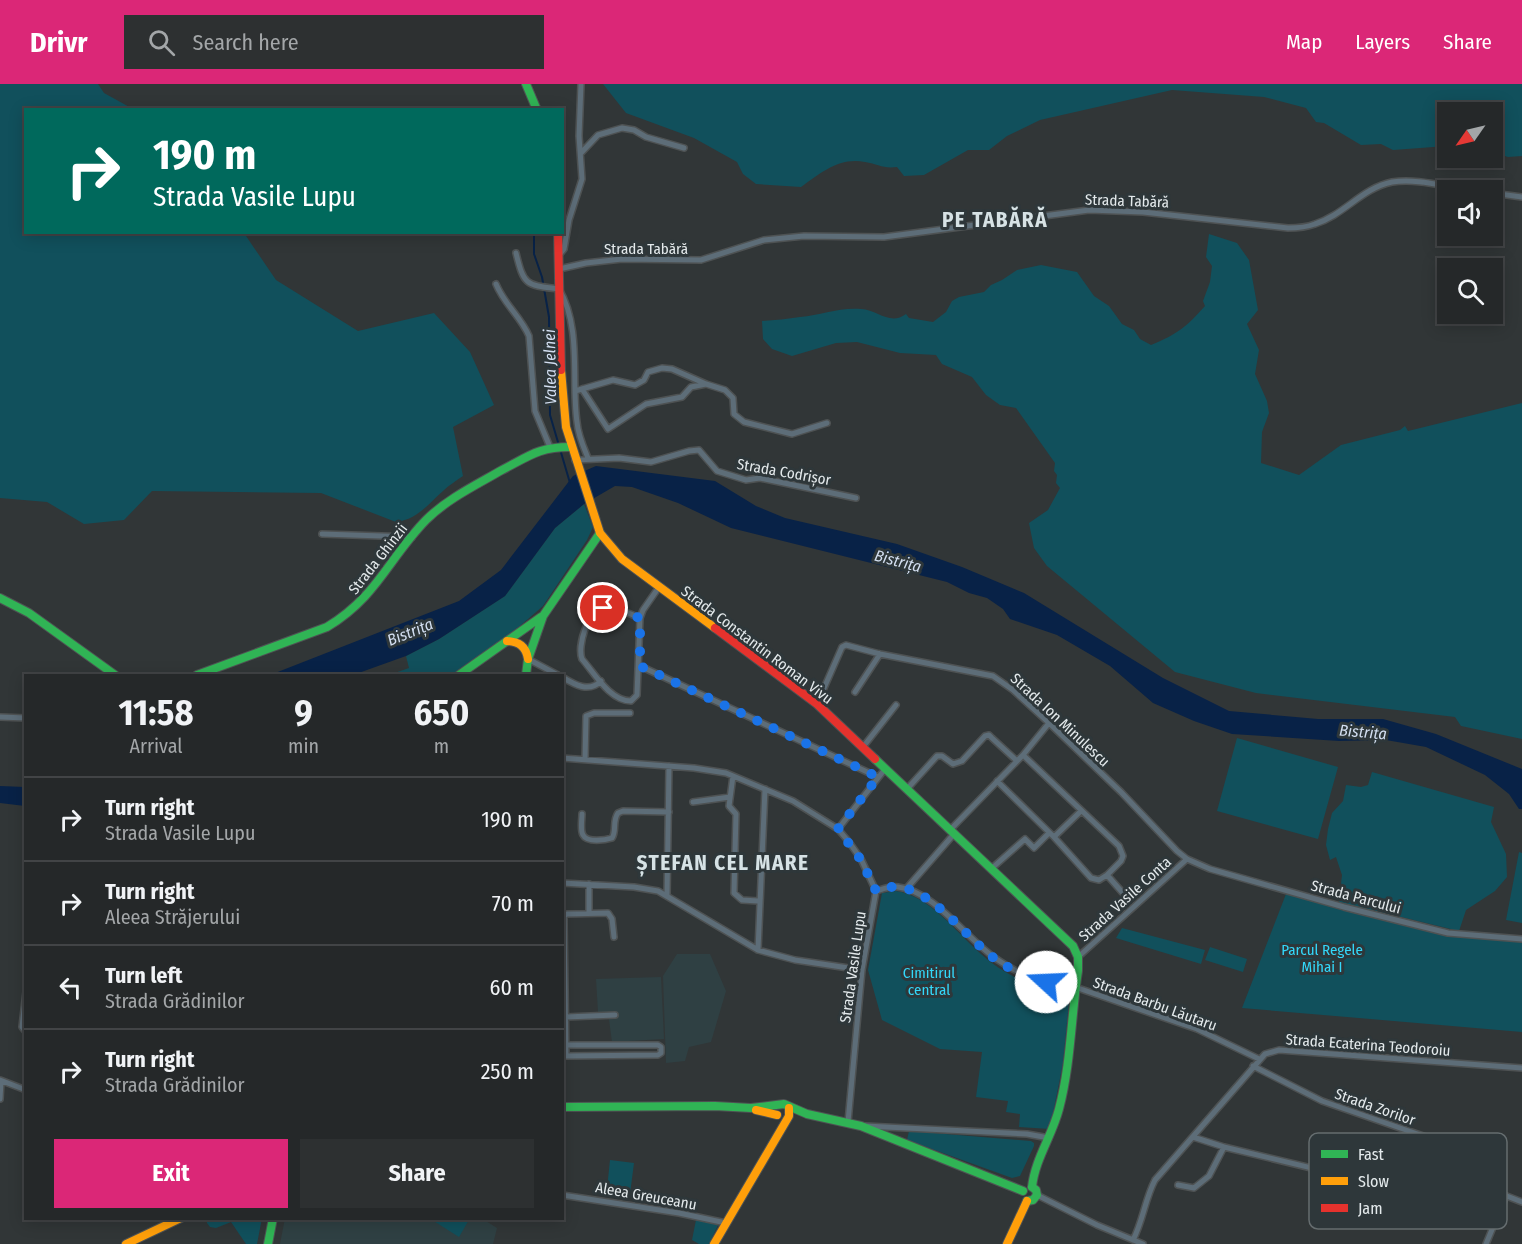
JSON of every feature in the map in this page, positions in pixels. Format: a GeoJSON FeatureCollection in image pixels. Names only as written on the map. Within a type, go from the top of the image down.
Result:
{"type":"FeatureCollection","features":[{"type":"Feature","properties":{"kind":"street"},"geometry":{"type":"LineString","coordinates":[[526,84],[536,108]]}},
{"type":"Feature","properties":{"kind":"street"},"geometry":{"type":"LineString","coordinates":[[558,256],[564,249],[569,220],[582,179],[581,84]]}},
{"type":"Feature","properties":{"kind":"street"},"geometry":{"type":"LineString","coordinates":[[580,153],[598,135],[622,128],[684,148]]}},
{"type":"Feature","properties":{"kind":"street","name":"Strada Tabără"},"geometry":{"type":"LineString","coordinates":[[559,269],[622,259],[701,260],[770,239],[804,236],[884,237],[1089,210],[1143,212],[1288,228],[1302,227],[1325,220],[1359,196],[1391,182],[1416,181],[1437,184]]}},
{"type":"Feature","properties":{"kind":"street"},"geometry":{"type":"LineString","coordinates":[[1503,194],[1522,196]]}},
{"type":"Feature","properties":{"kind":"street","name":"Strada Constantin Roman Vivu"},"geometry":{"type":"LineString","coordinates":[[558,234],[562,391],[568,447],[575,460],[600,532],[607,544],[659,588],[817,704],[1065,937],[1073,946],[1078,957]]}},
{"type":"Feature","properties":{"kind":"street"},"geometry":{"type":"LineString","coordinates":[[516,253],[524,278],[528,283],[559,289],[565,300],[572,330],[578,431],[588,458]]}},
{"type":"Feature","properties":{"kind":"street"},"geometry":{"type":"LineString","coordinates":[[496,284],[500,295],[525,327],[529,336],[535,411],[552,447]]}},
{"type":"Feature","properties":{"kind":"street"},"geometry":{"type":"LineString","coordinates":[[575,391],[613,380],[635,385],[644,380],[648,372],[662,368],[681,373],[730,393],[734,401],[734,414],[744,422],[792,434],[827,423]]}},
{"type":"Feature","properties":{"kind":"street"},"geometry":{"type":"LineString","coordinates":[[582,389],[608,429],[646,404],[682,397],[691,387],[706,384]]}},
{"type":"Feature","properties":{"kind":"street","name":"Strada Ghinzii"},"geometry":{"type":"LineString","coordinates":[[200,674],[343,619],[373,592],[426,520],[446,504],[536,452],[552,447],[568,447]]}},
{"type":"Feature","properties":{"kind":"street","name":"Strada Codrișor"},"geometry":{"type":"LineString","coordinates":[[575,460],[588,458],[651,462],[699,450],[717,471],[736,477],[746,480],[759,478],[856,498]]}},
{"type":"Feature","properties":{"kind":"street"},"geometry":{"type":"LineString","coordinates":[[526,674],[528,659],[543,616],[600,532]]}},
{"type":"Feature","properties":{"kind":"street"},"geometry":{"type":"LineString","coordinates":[[322,534],[412,537]]}},
{"type":"Feature","properties":{"kind":"street"},"geometry":{"type":"LineString","coordinates":[[640,618],[610,608],[603,608],[591,616],[580,643],[579,652],[582,659],[614,696],[621,700],[631,701],[638,695],[640,618],[659,588]]}},
{"type":"Feature","properties":{"kind":"street"},"geometry":{"type":"LineString","coordinates":[[0,598],[29,613],[114,674]]}},
{"type":"Feature","properties":{"kind":"street"},"geometry":{"type":"LineString","coordinates":[[460,674],[543,616]]}},
{"type":"Feature","properties":{"kind":"street"},"geometry":{"type":"LineString","coordinates":[[507,641],[520,643],[528,659],[556,674]]}},
{"type":"Feature","properties":{"kind":"street","name":"Strada Ion Minulescu"},"geometry":{"type":"LineString","coordinates":[[817,704],[844,645],[993,676],[1013,690],[1049,723],[1187,859]]}},
{"type":"Feature","properties":{"kind":"street"},"geometry":{"type":"LineString","coordinates":[[855,692],[880,654]]}},
{"type":"Feature","properties":{"kind":"street"},"geometry":{"type":"LineString","coordinates":[[640,666],[878,777]]}},
{"type":"Feature","properties":{"kind":"street"},"geometry":{"type":"LineString","coordinates":[[564,678],[584,687],[596,686],[601,681]]}},
{"type":"Feature","properties":{"kind":"street"},"geometry":{"type":"LineString","coordinates":[[863,747],[896,705]]}},
{"type":"Feature","properties":{"kind":"street"},"geometry":{"type":"LineString","coordinates":[[585,760],[586,716],[594,713],[630,713]]}},
{"type":"Feature","properties":{"kind":"street"},"geometry":{"type":"LineString","coordinates":[[0,717],[24,718]]}},
{"type":"Feature","properties":{"kind":"street"},"geometry":{"type":"LineString","coordinates":[[876,891],[896,887],[906,889],[952,832],[1023,755],[1049,723]]}},
{"type":"Feature","properties":{"kind":"street"},"geometry":{"type":"LineString","coordinates":[[907,789],[938,756],[942,756],[952,764],[959,763],[989,735],[1017,761]]}},
{"type":"Feature","properties":{"kind":"street"},"geometry":{"type":"LineString","coordinates":[[997,782],[1052,835],[1091,878],[1102,880],[1121,861],[1123,852],[1119,846],[1023,755]]}},
{"type":"Feature","properties":{"kind":"street","name":"Strada Vasile Lupu"},"geometry":{"type":"LineString","coordinates":[[564,758],[694,768],[733,776],[793,801],[838,829],[861,860],[876,891],[862,970],[848,1122]]}},
{"type":"Feature","properties":{"kind":"street"},"geometry":{"type":"LineString","coordinates":[[667,896],[669,766]]}},
{"type":"Feature","properties":{"kind":"street"},"geometry":{"type":"LineString","coordinates":[[838,829],[885,769]]}},
{"type":"Feature","properties":{"kind":"street"},"geometry":{"type":"LineString","coordinates":[[733,776],[729,808],[736,814],[734,893],[742,900],[758,901]]}},
{"type":"Feature","properties":{"kind":"street"},"geometry":{"type":"LineString","coordinates":[[758,950],[758,901],[765,789]]}},
{"type":"Feature","properties":{"kind":"street"},"geometry":{"type":"LineString","coordinates":[[693,802],[730,797]]}},
{"type":"Feature","properties":{"kind":"street"},"geometry":{"type":"LineString","coordinates":[[992,870],[1025,838],[1034,848],[1081,810]]}},
{"type":"Feature","properties":{"kind":"street"},"geometry":{"type":"LineString","coordinates":[[582,814],[584,837],[588,840],[606,840],[615,834],[615,818],[618,813],[623,811],[669,812]]}},
{"type":"Feature","properties":{"kind":"street","name":"Strada Parcului"},"geometry":{"type":"LineString","coordinates":[[1187,859],[1210,869],[1344,907],[1448,933],[1522,939]]}},
{"type":"Feature","properties":{"kind":"street","name":"Strada Vasile Conta"},"geometry":{"type":"LineString","coordinates":[[1078,957],[1187,859]]}},
{"type":"Feature","properties":{"kind":"street"},"geometry":{"type":"LineString","coordinates":[[1107,875],[1122,892]]}},
{"type":"Feature","properties":{"kind":"street"},"geometry":{"type":"LineString","coordinates":[[564,883],[646,888],[658,891],[758,950],[788,958],[862,970]]}},
{"type":"Feature","properties":{"kind":"street"},"geometry":{"type":"LineString","coordinates":[[589,884],[589,913]]}},
{"type":"Feature","properties":{"kind":"street","name":"Strada Barbu Lăutaru"},"geometry":{"type":"LineString","coordinates":[[906,889],[932,903],[997,960],[1016,971],[1059,986],[1075,987],[1197,1029],[1259,1059]]}},
{"type":"Feature","properties":{"kind":"street"},"geometry":{"type":"LineString","coordinates":[[564,916],[589,913],[610,915],[614,937]]}},
{"type":"Feature","properties":{"kind":"street"},"geometry":{"type":"LineString","coordinates":[[564,954],[565,1049],[566,1056],[569,1058],[658,1055],[661,1051],[658,1045],[565,1049]]}},
{"type":"Feature","properties":{"kind":"street"},"geometry":{"type":"LineString","coordinates":[[1032,1187],[1034,1173],[1060,1107],[1068,1063],[1078,957]]}},
{"type":"Feature","properties":{"kind":"street"},"geometry":{"type":"LineString","coordinates":[[24,1010],[22,1027],[24,1030]]}},
{"type":"Feature","properties":{"kind":"street"},"geometry":{"type":"LineString","coordinates":[[566,1017],[615,1015]]}},
{"type":"Feature","properties":{"kind":"street","name":"Strada Ecaterina Teodoroiu"},"geometry":{"type":"LineString","coordinates":[[1134,1240],[1155,1180],[1253,1065],[1265,1054],[1279,1050],[1522,1068]]}},
{"type":"Feature","properties":{"kind":"street","name":"Strada Zorilor"},"geometry":{"type":"LineString","coordinates":[[1253,1065],[1322,1101],[1415,1133]]}},
{"type":"Feature","properties":{"kind":"street"},"geometry":{"type":"LineString","coordinates":[[0,1099],[1,1081],[24,1089]]}},
{"type":"Feature","properties":{"kind":"street"},"geometry":{"type":"LineString","coordinates":[[564,1107],[715,1106],[751,1108],[784,1104],[789,1114]]}},
{"type":"Feature","properties":{"kind":"street"},"geometry":{"type":"LineString","coordinates":[[774,1139],[778,1106]]}},
{"type":"Feature","properties":{"kind":"street"},"geometry":{"type":"LineString","coordinates":[[751,1108],[784,1119],[789,1114],[807,1114],[848,1122],[1023,1191]]}},
{"type":"Feature","properties":{"kind":"street"},"geometry":{"type":"LineString","coordinates":[[714,1244],[789,1114]]}},
{"type":"Feature","properties":{"kind":"street"},"geometry":{"type":"LineString","coordinates":[[861,1126],[1027,1134],[1049,1138]]}},
{"type":"Feature","properties":{"kind":"street"},"geometry":{"type":"LineString","coordinates":[[1193,1137],[1224,1147],[1309,1167]]}},
{"type":"Feature","properties":{"kind":"street"},"geometry":{"type":"LineString","coordinates":[[1178,1185],[1194,1188],[1209,1176],[1224,1147]]}},
{"type":"Feature","properties":{"kind":"street"},"geometry":{"type":"LineString","coordinates":[[1027,1201],[1023,1197],[1023,1191],[1027,1187],[1032,1187]]}},
{"type":"Feature","properties":{"kind":"street"},"geometry":{"type":"LineString","coordinates":[[1032,1187],[1036,1190],[1037,1195],[1143,1244]]}},
{"type":"Feature","properties":{"kind":"street","name":"Aleea Greuceanu"},"geometry":{"type":"LineString","coordinates":[[564,1195],[679,1213],[726,1223]]}},
{"type":"Feature","properties":{"kind":"street"},"geometry":{"type":"LineString","coordinates":[[1027,1201],[1033,1200],[1037,1195]]}},
{"type":"Feature","properties":{"kind":"street"},"geometry":{"type":"LineString","coordinates":[[1507,1196],[1522,1202]]}},
{"type":"Feature","properties":{"kind":"street"},"geometry":{"type":"LineString","coordinates":[[1006,1244],[1027,1201]]}},
{"type":"Feature","properties":{"kind":"street"},"geometry":{"type":"LineString","coordinates":[[126,1244],[177,1220]]}},
{"type":"Feature","properties":{"kind":"street"},"geometry":{"type":"LineString","coordinates":[[268,1244],[273,1220]]}},
{"type":"Feature","properties":{"kind":"street"},"geometry":{"type":"LineString","coordinates":[[1487,1244],[1493,1229]]}},
{"type":"Feature","properties":{"kind":"street"},"geometry":{"type":"LineString","coordinates":[[142,1244],[152,1232]]}},
{"type":"Feature","properties":{"kind":"shaded area"},"geometry":{"type":"Polygon","coordinates":[[[677,954],[710,954],[726,991],[711,1042],[689,1047],[685,1061],[666,1063],[663,976],[677,954]]]}},
{"type":"Feature","properties":{"kind":"shaded area"},"geometry":{"type":"Polygon","coordinates":[[[661,977],[664,1039],[612,1042],[608,1012],[598,1012],[596,979],[661,977]]]}},
{"type":"Feature","properties":{"kind":"shaded area"},"geometry":{"type":"Polygon","coordinates":[[[285,1220],[484,1220],[497,1228],[493,1244],[280,1244],[285,1220]]]}},
{"type":"Feature","properties":{"kind":"green space"},"geometry":{"type":"Polygon","coordinates":[[[0,84],[98,84],[104,93],[131,108],[24,108],[24,234],[245,234],[276,280],[358,331],[434,313],[470,352],[494,405],[453,427],[463,476],[416,515],[396,522],[321,493],[152,491],[124,520],[84,524],[47,502],[0,498],[0,84]]]}},
{"type":"Feature","properties":{"kind":"green space"},"geometry":{"type":"Polygon","coordinates":[[[603,84],[1522,84],[1522,156],[1503,155],[1503,102],[1437,102],[1437,147],[1393,150],[1381,144],[1361,145],[1324,123],[1316,122],[1306,108],[1264,97],[1172,90],[1040,120],[1007,136],[989,150],[968,150],[924,175],[904,176],[897,167],[884,167],[856,161],[831,167],[801,187],[756,184],[743,174],[737,162],[694,138],[626,113],[603,84]]]}},
{"type":"Feature","properties":{"kind":"green space"},"geometry":{"type":"Polygon","coordinates":[[[1209,234],[1237,243],[1249,260],[1258,310],[1247,324],[1259,350],[1255,374],[1267,401],[1269,413],[1262,432],[1261,463],[1299,475],[1341,445],[1400,430],[1405,426],[1408,431],[1522,403],[1522,739],[1461,726],[1455,717],[1256,693],[1175,672],[1047,566],[1034,548],[1029,523],[1048,510],[1060,488],[1056,483],[1055,463],[1016,408],[1000,405],[986,395],[972,377],[942,364],[936,355],[900,353],[857,342],[836,343],[792,356],[772,349],[763,339],[762,321],[846,309],[867,310],[889,318],[906,314],[909,318],[933,322],[946,312],[952,301],[959,297],[984,292],[991,285],[1017,270],[1041,265],[1077,272],[1094,296],[1109,306],[1122,324],[1134,330],[1140,339],[1151,345],[1181,329],[1205,306],[1203,301],[1210,282],[1212,266],[1206,257],[1209,234]]]}},
{"type":"Feature","properties":{"kind":"green space"},"geometry":{"type":"Polygon","coordinates":[[[584,504],[593,527],[587,540],[543,606],[513,632],[452,674],[392,674],[409,668],[406,656],[439,639],[505,596],[555,528],[584,504]]]}},
{"type":"Feature","properties":{"kind":"green space"},"geometry":{"type":"Polygon","coordinates":[[[1237,738],[1338,767],[1318,839],[1217,811],[1237,738]]]}},
{"type":"Feature","properties":{"kind":"green space"},"geometry":{"type":"Polygon","coordinates":[[[1372,772],[1494,807],[1491,822],[1506,854],[1507,877],[1495,891],[1466,910],[1459,931],[1339,902],[1342,875],[1336,857],[1330,860],[1326,845],[1332,813],[1343,801],[1346,785],[1361,787],[1368,785],[1372,772]]]}},
{"type":"Feature","properties":{"kind":"green space"},"geometry":{"type":"Polygon","coordinates":[[[1519,852],[1522,853],[1522,923],[1506,920],[1519,852]]]}},
{"type":"Feature","properties":{"kind":"green space","name":"Cimitirul central"},"geometry":{"type":"Polygon","coordinates":[[[896,891],[908,894],[931,907],[1000,969],[1034,985],[1070,992],[1063,1063],[1050,1129],[1019,1127],[1020,1114],[1006,1112],[1008,1101],[976,1097],[982,1052],[940,1049],[882,1020],[868,970],[882,893],[896,891]]]}},
{"type":"Feature","properties":{"kind":"green space","name":"Parcul Regele Mihai I"},"geometry":{"type":"Polygon","coordinates":[[[1286,894],[1448,933],[1522,941],[1522,1032],[1242,1008],[1286,894]]]}},
{"type":"Feature","properties":{"kind":"green space"},"geometry":{"type":"Polygon","coordinates":[[[1122,928],[1205,950],[1201,964],[1116,938],[1122,928]]]}},
{"type":"Feature","properties":{"kind":"green space"},"geometry":{"type":"Polygon","coordinates":[[[1210,947],[1247,959],[1243,972],[1205,960],[1210,947]]]}},
{"type":"Feature","properties":{"kind":"green space"},"geometry":{"type":"Polygon","coordinates":[[[909,1131],[1031,1141],[1034,1146],[1020,1176],[1012,1178],[907,1140],[909,1131]]]}},
{"type":"Feature","properties":{"kind":"green space"},"geometry":{"type":"Polygon","coordinates":[[[610,1160],[634,1163],[630,1194],[607,1189],[610,1160]]]}},
{"type":"Feature","properties":{"kind":"green space"},"geometry":{"type":"Polygon","coordinates":[[[207,1220],[262,1220],[257,1244],[246,1244],[231,1222],[216,1228],[210,1227],[207,1220]]]}},
{"type":"Feature","properties":{"kind":"green space"},"geometry":{"type":"Polygon","coordinates":[[[432,1220],[469,1220],[459,1237],[432,1220]]]}},
{"type":"Feature","properties":{"kind":"green space"},"geometry":{"type":"Polygon","coordinates":[[[696,1220],[718,1225],[709,1244],[699,1244],[692,1240],[696,1220]]]}},
{"type":"Feature","properties":{"kind":"water","name":"Bistrița"},"geometry":{"type":"Polygon","coordinates":[[[596,466],[715,481],[756,506],[785,518],[897,544],[962,567],[1024,593],[1163,678],[1229,711],[1318,719],[1383,719],[1436,734],[1522,769],[1522,809],[1519,809],[1509,794],[1485,775],[1426,747],[1386,740],[1339,741],[1232,734],[1194,721],[1153,703],[1110,666],[1057,635],[1010,619],[1003,609],[987,598],[969,593],[947,582],[731,528],[678,503],[632,487],[615,486],[584,504],[555,528],[505,596],[439,639],[406,656],[356,674],[273,674],[459,601],[501,570],[573,476],[596,466]]]}},
{"type":"Feature","properties":{"kind":"water"},"geometry":{"type":"Polygon","coordinates":[[[0,786],[24,787],[24,806],[0,803],[0,786]]]}},
{"type":"Feature","properties":{"kind":"waterway","name":"Valea Jelnei"},"geometry":{"type":"LineString","coordinates":[[534,234],[534,254],[542,277],[549,317],[550,415],[570,483]]}},
{"type":"Feature","properties":{"kind":"traffic: fast"},"geometry":{"type":"LineString","coordinates":[[526,84],[536,108]]}},
{"type":"Feature","properties":{"kind":"traffic: fast"},"geometry":{"type":"LineString","coordinates":[[200,674],[327,627],[358,603],[426,520],[443,505],[527,457],[550,449],[570,447]]}},
{"type":"Feature","properties":{"kind":"traffic: fast"},"geometry":{"type":"LineString","coordinates":[[526,674],[528,659],[543,616],[600,533]]}},
{"type":"Feature","properties":{"kind":"traffic: fast"},"geometry":{"type":"LineString","coordinates":[[0,598],[29,613],[114,674]]}},
{"type":"Feature","properties":{"kind":"traffic: fast"},"geometry":{"type":"LineString","coordinates":[[460,674],[541,617]]}},
{"type":"Feature","properties":{"kind":"traffic: fast"},"geometry":{"type":"LineString","coordinates":[[875,759],[1073,946],[1078,957],[1063,1092],[1056,1119],[1036,1167],[1032,1187]]}},
{"type":"Feature","properties":{"kind":"traffic: fast"},"geometry":{"type":"LineString","coordinates":[[564,1107],[715,1106],[751,1108],[784,1104],[807,1114],[861,1126],[1023,1191]]}},
{"type":"Feature","properties":{"kind":"traffic: fast"},"geometry":{"type":"LineString","coordinates":[[1027,1201],[1033,1200],[1037,1195],[1036,1190],[1032,1187]]}},
{"type":"Feature","properties":{"kind":"traffic: fast"},"geometry":{"type":"LineString","coordinates":[[268,1244],[273,1220]]}},
{"type":"Feature","properties":{"kind":"traffic: slow"},"geometry":{"type":"LineString","coordinates":[[561,370],[566,427],[600,533],[622,559],[715,628]]}},
{"type":"Feature","properties":{"kind":"traffic: slow"},"geometry":{"type":"LineString","coordinates":[[507,641],[521,646],[526,651],[528,659]]}},
{"type":"Feature","properties":{"kind":"traffic: slow"},"geometry":{"type":"LineString","coordinates":[[714,1244],[789,1116],[789,1108]]}},
{"type":"Feature","properties":{"kind":"traffic: slow"},"geometry":{"type":"LineString","coordinates":[[756,1110],[777,1115]]}},
{"type":"Feature","properties":{"kind":"traffic: slow"},"geometry":{"type":"LineString","coordinates":[[1007,1244],[1027,1201]]}},
{"type":"Feature","properties":{"kind":"traffic: slow"},"geometry":{"type":"LineString","coordinates":[[126,1244],[177,1220]]}},
{"type":"Feature","properties":{"kind":"traffic: jam"},"geometry":{"type":"LineString","coordinates":[[558,234],[561,370]]}},
{"type":"Feature","properties":{"kind":"traffic: jam"},"geometry":{"type":"LineString","coordinates":[[715,628],[817,704],[875,759]]}},
{"type":"Feature","properties":{"kind":"district","name":"PE TABĂRĂ"},"geometry":{"type":"Point","coordinates":[995,220]}},
{"type":"Feature","properties":{"kind":"district","name":"ȘTEFAN CEL MARE"},"geometry":{"type":"Point","coordinates":[723,863]}},
{"type":"Feature","properties":{"kind":"route"},"geometry":{"type":"LineString","coordinates":[[603,608],[610,608],[640,618],[640,666],[878,777],[838,829],[861,860],[876,891],[896,887],[918,894],[945,913],[997,960],[1033,979],[1046,982]]}}]}
